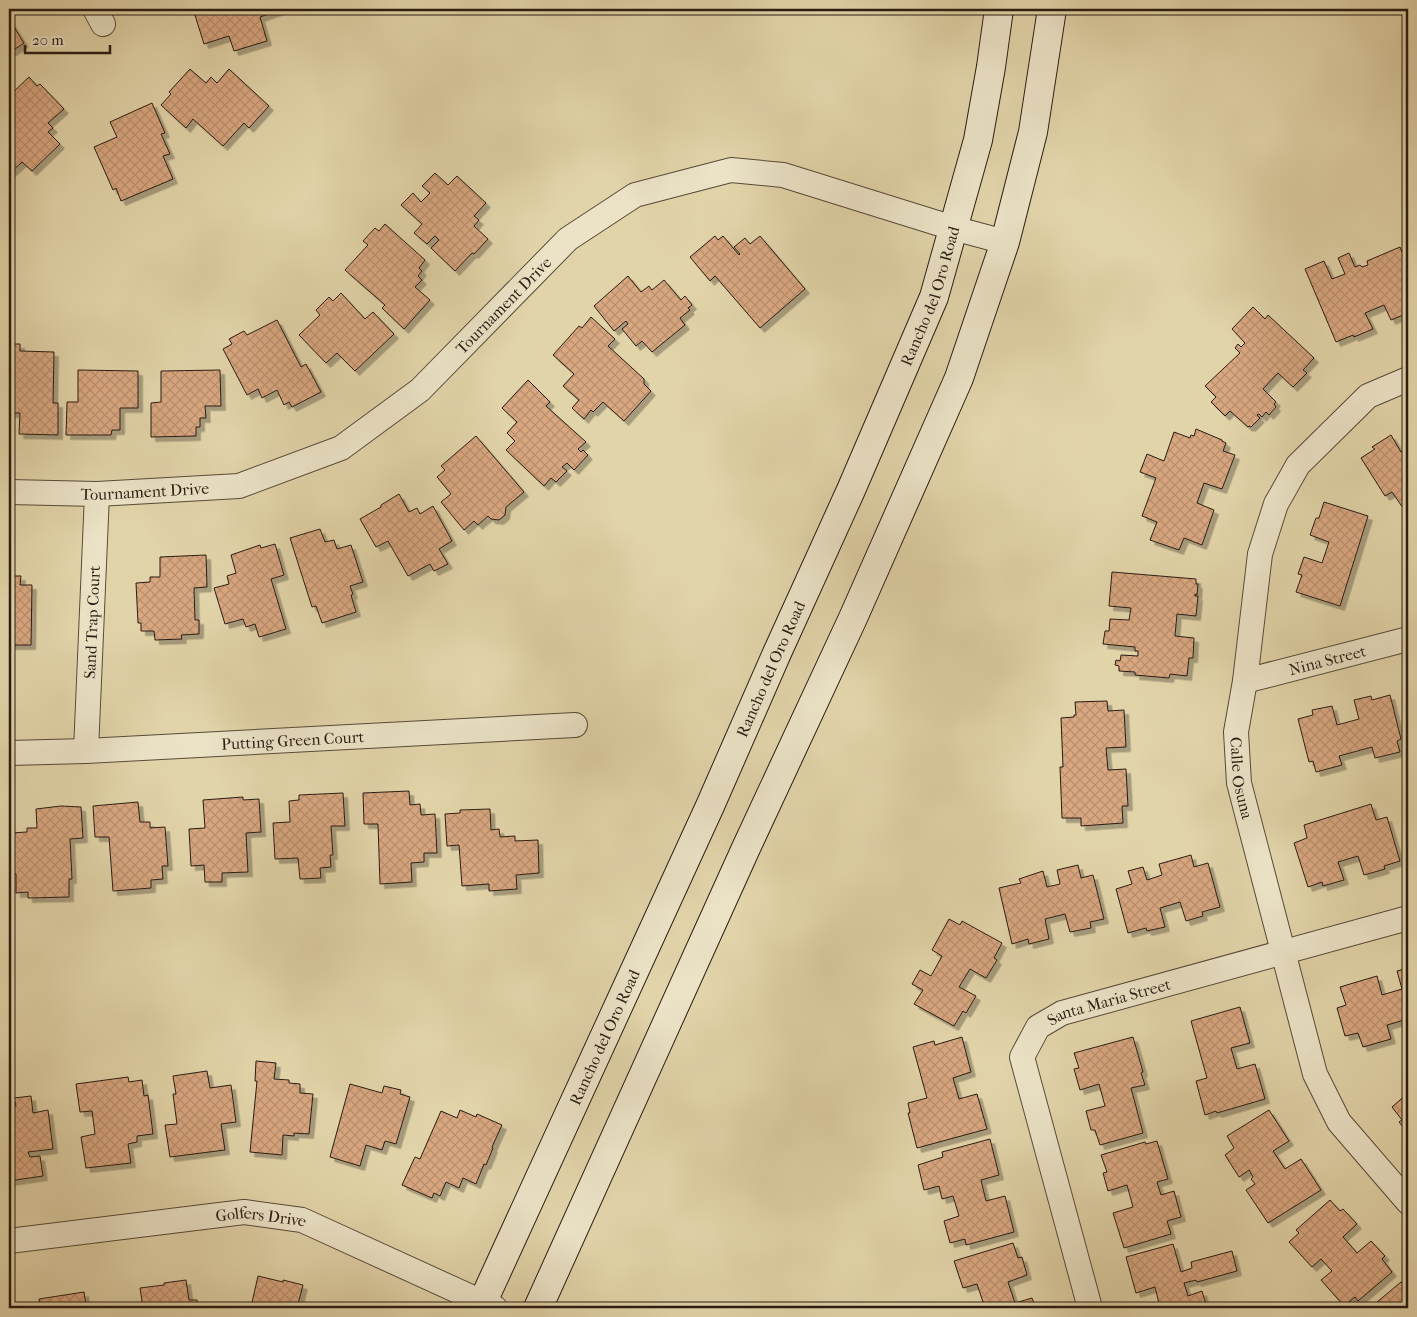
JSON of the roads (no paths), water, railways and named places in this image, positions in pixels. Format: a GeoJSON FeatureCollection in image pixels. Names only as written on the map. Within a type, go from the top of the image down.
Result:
{"type":"FeatureCollection","features":[{"type":"Feature","properties":{"kind":"main road","name":"Rancho del Oro Road"},"geometry":{"type":"LineString","coordinates":[[486,1306],[710,806],[776,653],[851,490],[934,297],[978,140],[1000,9]]}},
{"type":"Feature","properties":{"kind":"main road"},"geometry":{"type":"LineString","coordinates":[[538,1308],[750,840],[853,618],[959,378],[1005,242],[1033,132],[1052,9]]}},
{"type":"Feature","properties":{"kind":"street","name":"Tournament Drive"},"geometry":{"type":"LineString","coordinates":[[9,492],[97,494],[239,486],[341,448],[420,390],[568,239],[635,195],[731,170],[784,175],[1005,242]]}},
{"type":"Feature","properties":{"kind":"street","name":"Calle Osuna"},"geometry":{"type":"LineString","coordinates":[[1408,379],[1368,396],[1298,465],[1276,504],[1260,554],[1245,681],[1236,732],[1239,783],[1315,1074],[1339,1122],[1408,1202]]}},
{"type":"Feature","properties":{"kind":"street","name":"Sand Trap Court"},"geometry":{"type":"LineString","coordinates":[[86,751],[97,494]]}},
{"type":"Feature","properties":{"kind":"street","name":"Nina Street"},"geometry":{"type":"LineString","coordinates":[[1245,681],[1408,639]]}},
{"type":"Feature","properties":{"kind":"street","name":"Putting Green Court"},"geometry":{"type":"LineString","coordinates":[[9,753],[86,751],[575,725]]}},
{"type":"Feature","properties":{"kind":"street","name":"Santa Maria Street"},"geometry":{"type":"LineString","coordinates":[[1090,1308],[1022,1057],[1038,1027],[1062,1013],[1408,918]]}},
{"type":"Feature","properties":{"kind":"street","name":"Golfers Drive"},"geometry":{"type":"LineString","coordinates":[[9,1241],[244,1212],[302,1220],[486,1306]]}}]}
